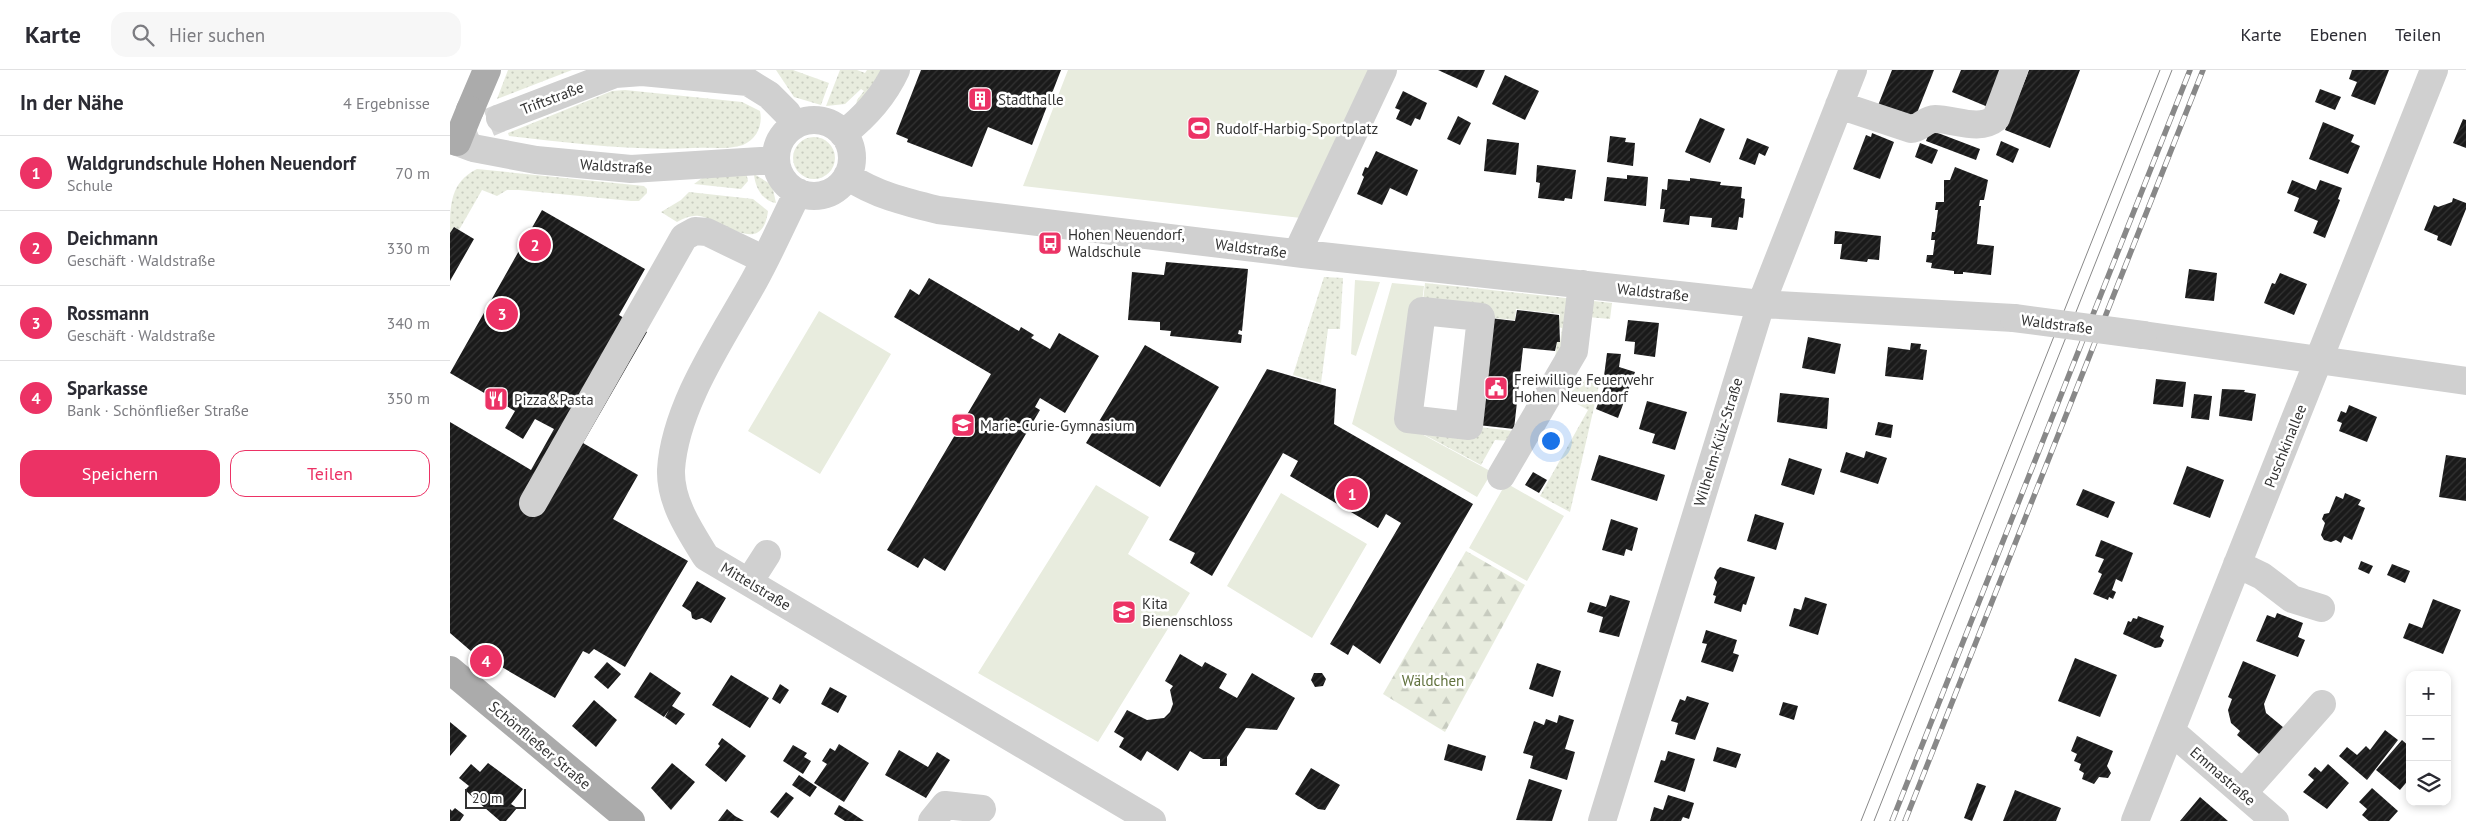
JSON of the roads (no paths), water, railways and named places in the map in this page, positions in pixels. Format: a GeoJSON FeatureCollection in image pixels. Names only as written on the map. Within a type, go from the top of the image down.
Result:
{"type":"FeatureCollection","features":[{"type":"Feature","properties":{"kind":"main road"},"geometry":{"type":"LineString","coordinates":[[458,152],[470,110],[487,70]]}},
{"type":"Feature","properties":{"kind":"main road","name":"Schönfließer Straße"},"geometry":{"type":"LineString","coordinates":[[450,670],[631,821]]}},
{"type":"Feature","properties":{"kind":"street"},"geometry":{"type":"LineString","coordinates":[[843,134],[866,115],[891,81],[896,70]]}},
{"type":"Feature","properties":{"kind":"street"},"geometry":{"type":"LineString","coordinates":[[1297,253],[1382,70]]}},
{"type":"Feature","properties":{"kind":"street","name":"Wilhelm-Külz-Straße"},"geometry":{"type":"LineString","coordinates":[[1602,821],[1761,304],[1853,70]]}},
{"type":"Feature","properties":{"kind":"street"},"geometry":{"type":"LineString","coordinates":[[1839,105],[1911,129],[1916,129],[1934,119],[1982,125],[1990,123],[1996,118],[2014,70]]}},
{"type":"Feature","properties":{"kind":"street","name":"Puschkinallee"},"geometry":{"type":"LineString","coordinates":[[2134,821],[2434,70]]}},
{"type":"Feature","properties":{"kind":"street","name":"Triftstraße"},"geometry":{"type":"LineString","coordinates":[[500,118],[615,74],[642,72],[748,82],[769,94],[787,113],[794,126]]}},
{"type":"Feature","properties":{"kind":"street"},"geometry":{"type":"LineString","coordinates":[[816,120],[831,124],[843,134],[851,154],[847,176],[839,186],[823,194],[810,196],[798,192],[783,179],[776,160],[779,143],[785,133],[794,126],[816,120]]}},
{"type":"Feature","properties":{"kind":"street","name":"Waldstraße"},"geometry":{"type":"LineString","coordinates":[[458,152],[631,169],[776,160]]}},
{"type":"Feature","properties":{"kind":"street","name":"Waldstraße"},"geometry":{"type":"LineString","coordinates":[[847,176],[867,189],[893,200],[938,210],[1297,253],[1761,304],[2014,318],[2466,381]]}},
{"type":"Feature","properties":{"kind":"street","name":"Mittelstraße"},"geometry":{"type":"LineString","coordinates":[[798,192],[766,260],[684,408],[676,437],[671,472],[677,504],[690,531],[706,557],[1152,821]]}},
{"type":"Feature","properties":{"kind":"street"},"geometry":{"type":"LineString","coordinates":[[533,503],[684,237],[695,231],[707,232],[766,260]]}},
{"type":"Feature","properties":{"kind":"street"},"geometry":{"type":"LineString","coordinates":[[1442,313],[1448,270]]}},
{"type":"Feature","properties":{"kind":"street"},"geometry":{"type":"LineString","coordinates":[[1501,476],[1574,350],[1582,284]]}},
{"type":"Feature","properties":{"kind":"street"},"geometry":{"type":"LineString","coordinates":[[749,582],[767,554]]}},
{"type":"Feature","properties":{"kind":"street"},"geometry":{"type":"LineString","coordinates":[[2237,564],[2262,576],[2292,599],[2321,608]]}},
{"type":"Feature","properties":{"kind":"street"},"geometry":{"type":"LineString","coordinates":[[2243,793],[2322,704]]}},
{"type":"Feature","properties":{"kind":"street","name":"Emmastraße"},"geometry":{"type":"LineString","coordinates":[[2171,731],[2275,821]]}},
{"type":"Feature","properties":{"kind":"street"},"geometry":{"type":"LineString","coordinates":[[932,821],[945,805],[982,809]]}},
{"type":"Feature","properties":{"kind":"tunnel"},"geometry":{"type":"LineString","coordinates":[[450,139],[500,118]]}},
{"type":"Feature","properties":{"kind":"tram line"},"geometry":{"type":"LineString","coordinates":[[1861,821],[2160,70]]}},
{"type":"Feature","properties":{"kind":"tram line"},"geometry":{"type":"LineString","coordinates":[[1874,821],[2172,70]]}},
{"type":"Feature","properties":{"kind":"railway"},"geometry":{"type":"LineString","coordinates":[[1892,821],[2190,70]]}},
{"type":"Feature","properties":{"kind":"railway"},"geometry":{"type":"LineString","coordinates":[[1905,821],[2203,70]]}},
{"type":"Feature","properties":{"kind":"place","name":"Stadthalle"},"geometry":{"type":"Point","coordinates":[980,99]}},
{"type":"Feature","properties":{"kind":"place","name":"Rudolf-Harbig-Sportplatz"},"geometry":{"type":"Point","coordinates":[1199,128]}},
{"type":"Feature","properties":{"kind":"place","name":"Hohen Neuendorf, Waldschule"},"geometry":{"type":"Point","coordinates":[1050,243]}},
{"type":"Feature","properties":{"kind":"place","name":"Deichmann"},"geometry":{"type":"Point","coordinates":[535,245]}},
{"type":"Feature","properties":{"kind":"place","name":"Rossmann"},"geometry":{"type":"Point","coordinates":[502,314]}},
{"type":"Feature","properties":{"kind":"place","name":"Freiwillige Feuerwehr Hohen Neuendorf"},"geometry":{"type":"Point","coordinates":[1496,388]}},
{"type":"Feature","properties":{"kind":"place","name":"Pizza&Pasta"},"geometry":{"type":"Point","coordinates":[496,399]}},
{"type":"Feature","properties":{"kind":"place","name":"Marie-Curie-Gymnasium"},"geometry":{"type":"Point","coordinates":[963,425]}},
{"type":"Feature","properties":{"kind":"place","name":"Waldgrundschule Hohen Neuendorf"},"geometry":{"type":"Point","coordinates":[1352,494]}},
{"type":"Feature","properties":{"kind":"place","name":"Kita Bienenschloss"},"geometry":{"type":"Point","coordinates":[1124,612]}},
{"type":"Feature","properties":{"kind":"place","name":"Sparkasse"},"geometry":{"type":"Point","coordinates":[486,661]}},
{"type":"Feature","properties":{"kind":"park label","name":"Wäldchen"},"geometry":{"type":"Point","coordinates":[1433,680]}}]}
